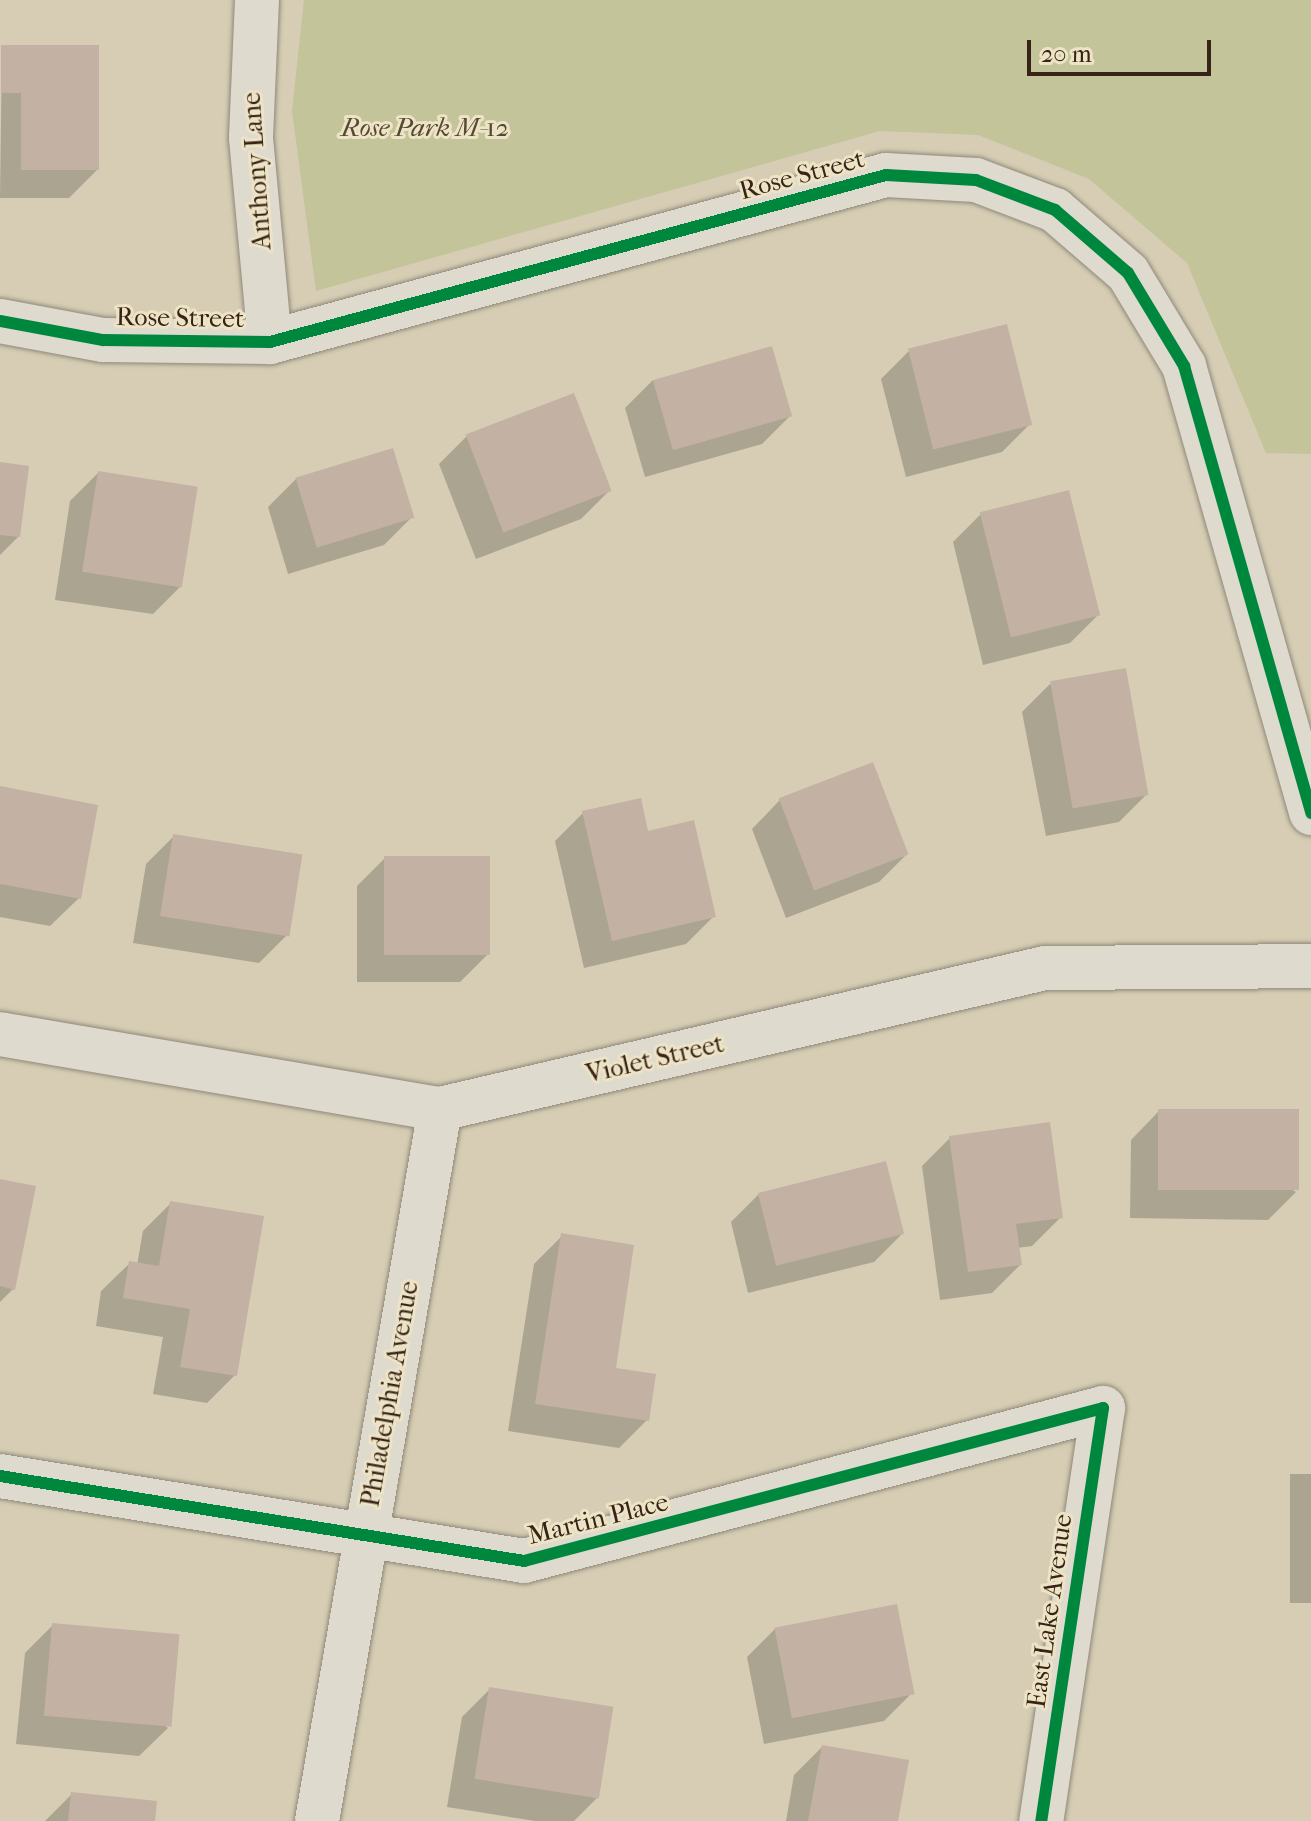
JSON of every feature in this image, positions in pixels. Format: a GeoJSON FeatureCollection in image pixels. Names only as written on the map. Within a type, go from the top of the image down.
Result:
{"type":"FeatureCollection","features":[{"type":"Feature","properties":{"kind":"street","name":"Anthony Lane"},"geometry":{"type":"LineString","coordinates":[[257,0],[251,60],[251,138],[270,342]]}},
{"type":"Feature","properties":{"kind":"street","name":"Rose Street"},"geometry":{"type":"LineString","coordinates":[[0,321],[103,340],[270,342],[886,175],[976,180],[1055,210],[1128,273],[1184,366],[1311,813]]}},
{"type":"Feature","properties":{"kind":"street","name":"Violet Street"},"geometry":{"type":"LineString","coordinates":[[0,1034],[440,1109],[1045,968],[1311,966]]}},
{"type":"Feature","properties":{"kind":"street","name":"Philadelphia Avenue"},"geometry":{"type":"LineString","coordinates":[[317,1821],[440,1109]]}},
{"type":"Feature","properties":{"kind":"street","name":"Martin Place"},"geometry":{"type":"LineString","coordinates":[[0,1476],[524,1561],[1103,1408]]}},
{"type":"Feature","properties":{"kind":"street","name":"East Lake Avenue"},"geometry":{"type":"LineString","coordinates":[[1041,1821],[1103,1408]]}},
{"type":"Feature","properties":{"kind":"green space","name":"Rose Park M-12"},"geometry":{"type":"Polygon","coordinates":[[[304,0],[1311,0],[1311,454],[1266,453],[1187,263],[1089,179],[978,135],[880,131],[316,291],[292,111],[304,0]]]}},
{"type":"Feature","properties":{"kind":"building"},"geometry":{"type":"Polygon","coordinates":[[[1,45],[99,45],[99,170],[21,170],[21,93],[1,93],[1,45]]]}},
{"type":"Feature","properties":{"kind":"building"},"geometry":{"type":"Polygon","coordinates":[[[1007,324],[1032,425],[933,450],[908,349],[1007,324]]]}},
{"type":"Feature","properties":{"kind":"building"},"geometry":{"type":"Polygon","coordinates":[[[772,346],[792,416],[673,450],[653,380],[772,346]]]}},
{"type":"Feature","properties":{"kind":"building"},"geometry":{"type":"Polygon","coordinates":[[[574,393],[612,491],[503,533],[466,435],[574,393]]]}},
{"type":"Feature","properties":{"kind":"building"},"geometry":{"type":"Polygon","coordinates":[[[393,448],[414,518],[317,548],[295,478],[393,448]]]}},
{"type":"Feature","properties":{"kind":"building"},"geometry":{"type":"Polygon","coordinates":[[[0,462],[29,466],[20,537],[0,535],[0,462]]]}},
{"type":"Feature","properties":{"kind":"building"},"geometry":{"type":"Polygon","coordinates":[[[98,471],[198,487],[182,588],[82,572],[98,471]]]}},
{"type":"Feature","properties":{"kind":"building"},"geometry":{"type":"Polygon","coordinates":[[[1069,490],[1100,615],[1011,637],[980,512],[1069,490]]]}},
{"type":"Feature","properties":{"kind":"building"},"geometry":{"type":"Polygon","coordinates":[[[1126,668],[1148,795],[1073,808],[1050,681],[1126,668]]]}},
{"type":"Feature","properties":{"kind":"building"},"geometry":{"type":"Polygon","coordinates":[[[873,762],[908,854],[814,891],[779,798],[873,762]]]}},
{"type":"Feature","properties":{"kind":"building"},"geometry":{"type":"Polygon","coordinates":[[[0,786],[98,805],[81,899],[0,884],[0,786]]]}},
{"type":"Feature","properties":{"kind":"building"},"geometry":{"type":"Polygon","coordinates":[[[641,798],[648,831],[694,820],[716,917],[612,941],[582,811],[641,798]]]}},
{"type":"Feature","properties":{"kind":"building"},"geometry":{"type":"Polygon","coordinates":[[[173,834],[302,854],[289,936],[160,916],[173,834]]]}},
{"type":"Feature","properties":{"kind":"building"},"geometry":{"type":"Polygon","coordinates":[[[384,856],[490,856],[490,955],[384,955],[384,856]]]}},
{"type":"Feature","properties":{"kind":"building"},"geometry":{"type":"Polygon","coordinates":[[[1158,1109],[1299,1109],[1299,1190],[1158,1190],[1158,1109]]]}},
{"type":"Feature","properties":{"kind":"building"},"geometry":{"type":"Polygon","coordinates":[[[1050,1122],[1063,1218],[1016,1224],[1022,1265],[968,1272],[949,1136],[1050,1122]]]}},
{"type":"Feature","properties":{"kind":"building"},"geometry":{"type":"Polygon","coordinates":[[[886,1161],[904,1234],[776,1266],[758,1193],[886,1161]]]}},
{"type":"Feature","properties":{"kind":"building"},"geometry":{"type":"Polygon","coordinates":[[[0,1179],[36,1186],[15,1290],[0,1286],[0,1179]]]}},
{"type":"Feature","properties":{"kind":"building"},"geometry":{"type":"Polygon","coordinates":[[[170,1201],[264,1216],[237,1376],[180,1367],[190,1309],[123,1298],[129,1261],[159,1266],[170,1201]]]}},
{"type":"Feature","properties":{"kind":"building"},"geometry":{"type":"Polygon","coordinates":[[[561,1233],[634,1245],[616,1368],[656,1374],[649,1421],[535,1404],[561,1233]]]}},
{"type":"Feature","properties":{"kind":"building"},"geometry":{"type":"Polygon","coordinates":[[[897,1604],[915,1694],[792,1718],[774,1628],[897,1604]]]}},
{"type":"Feature","properties":{"kind":"building"},"geometry":{"type":"Polygon","coordinates":[[[52,1623],[180,1634],[171,1727],[44,1716],[52,1623]]]}},
{"type":"Feature","properties":{"kind":"building"},"geometry":{"type":"Polygon","coordinates":[[[489,1687],[613,1707],[599,1799],[474,1779],[489,1687]]]}},
{"type":"Feature","properties":{"kind":"building"},"geometry":{"type":"Polygon","coordinates":[[[822,1745],[909,1760],[898,1821],[808,1821],[822,1745]]]}},
{"type":"Feature","properties":{"kind":"building"},"geometry":{"type":"Polygon","coordinates":[[[71,1792],[157,1801],[155,1821],[68,1821],[71,1792]]]}},
{"type":"Feature","properties":{"kind":"cycle path"},"geometry":{"type":"LineString","coordinates":[[0,321],[103,340],[270,342],[886,175],[976,180],[1055,210],[1128,273],[1184,366],[1311,813]]}},
{"type":"Feature","properties":{"kind":"cycle path"},"geometry":{"type":"LineString","coordinates":[[0,1476],[524,1561],[1103,1408],[1041,1821]]}}]}
